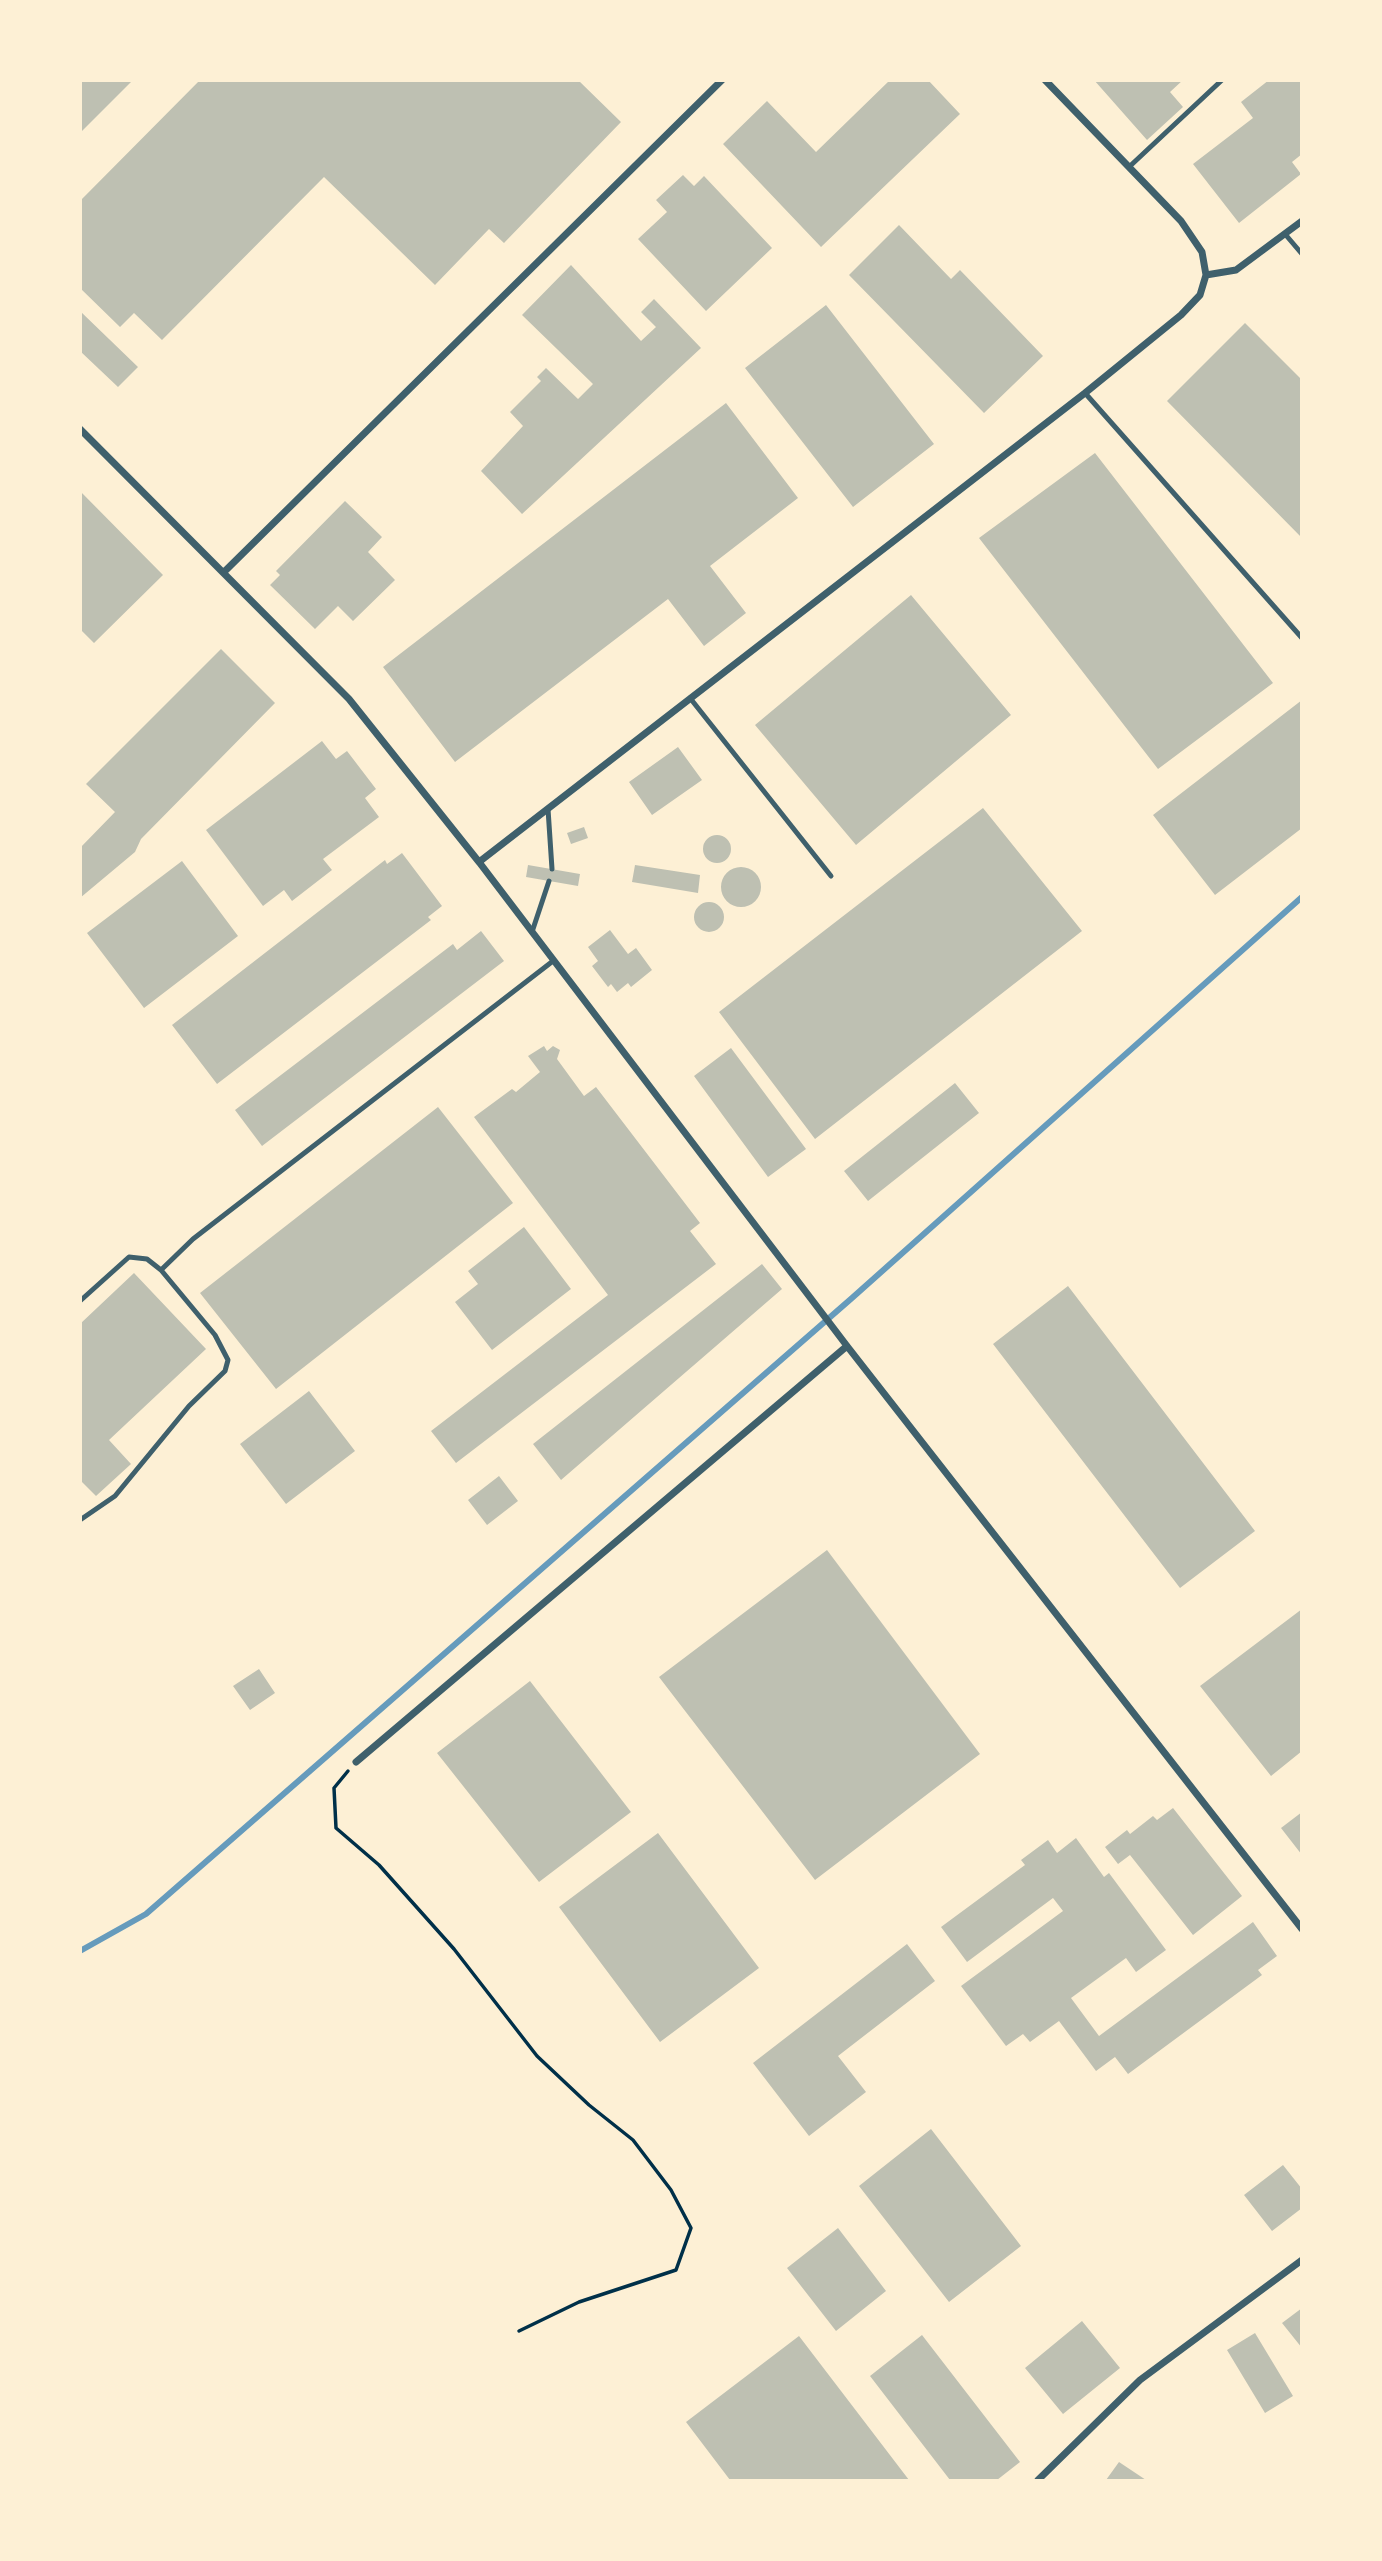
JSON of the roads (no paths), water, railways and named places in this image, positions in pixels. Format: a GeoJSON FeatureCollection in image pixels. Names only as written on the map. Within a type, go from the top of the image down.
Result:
{"type":"FeatureCollection","features":[{"type":"Feature","properties":{"kind":"street"},"geometry":{"type":"LineString","coordinates":[[224,572],[722,80]]}},
{"type":"Feature","properties":{"kind":"street"},"geometry":{"type":"LineString","coordinates":[[479,862],[1084,393],[1181,315],[1200,295],[1206,275],[1202,252],[1181,221],[1045,80]]}},
{"type":"Feature","properties":{"kind":"street"},"geometry":{"type":"LineString","coordinates":[[1206,275],[1236,270],[1301,221]]}},
{"type":"Feature","properties":{"kind":"street"},"geometry":{"type":"LineString","coordinates":[[80,429],[349,699],[479,862],[847,1346],[1301,1929]]}},
{"type":"Feature","properties":{"kind":"street"},"geometry":{"type":"LineString","coordinates":[[356,1762],[847,1346]]}},
{"type":"Feature","properties":{"kind":"street"},"geometry":{"type":"LineString","coordinates":[[1038,2480],[1140,2381],[1301,2260]]}},
{"type":"Feature","properties":{"kind":"lane"},"geometry":{"type":"LineString","coordinates":[[1129,167],[1222,80]]}},
{"type":"Feature","properties":{"kind":"lane"},"geometry":{"type":"LineString","coordinates":[[1285,234],[1301,254]]}},
{"type":"Feature","properties":{"kind":"lane"},"geometry":{"type":"LineString","coordinates":[[1084,393],[1301,638]]}},
{"type":"Feature","properties":{"kind":"lane"},"geometry":{"type":"LineString","coordinates":[[691,698],[831,876]]}},
{"type":"Feature","properties":{"kind":"lane"},"geometry":{"type":"LineString","coordinates":[[548,808],[552,869]]}},
{"type":"Feature","properties":{"kind":"lane"},"geometry":{"type":"LineString","coordinates":[[532,932],[549,881]]}},
{"type":"Feature","properties":{"kind":"lane"},"geometry":{"type":"LineString","coordinates":[[161,1270],[193,1238],[553,961]]}},
{"type":"Feature","properties":{"kind":"lane"},"geometry":{"type":"LineString","coordinates":[[80,1301],[129,1257],[147,1259],[161,1270],[215,1335],[228,1360],[225,1371],[189,1406],[115,1496],[80,1520]]}},
{"type":"Feature","properties":{"kind":"waterway"},"geometry":{"type":"LineString","coordinates":[[80,1951],[146,1914],[852,1298],[1302,897]]}}]}
